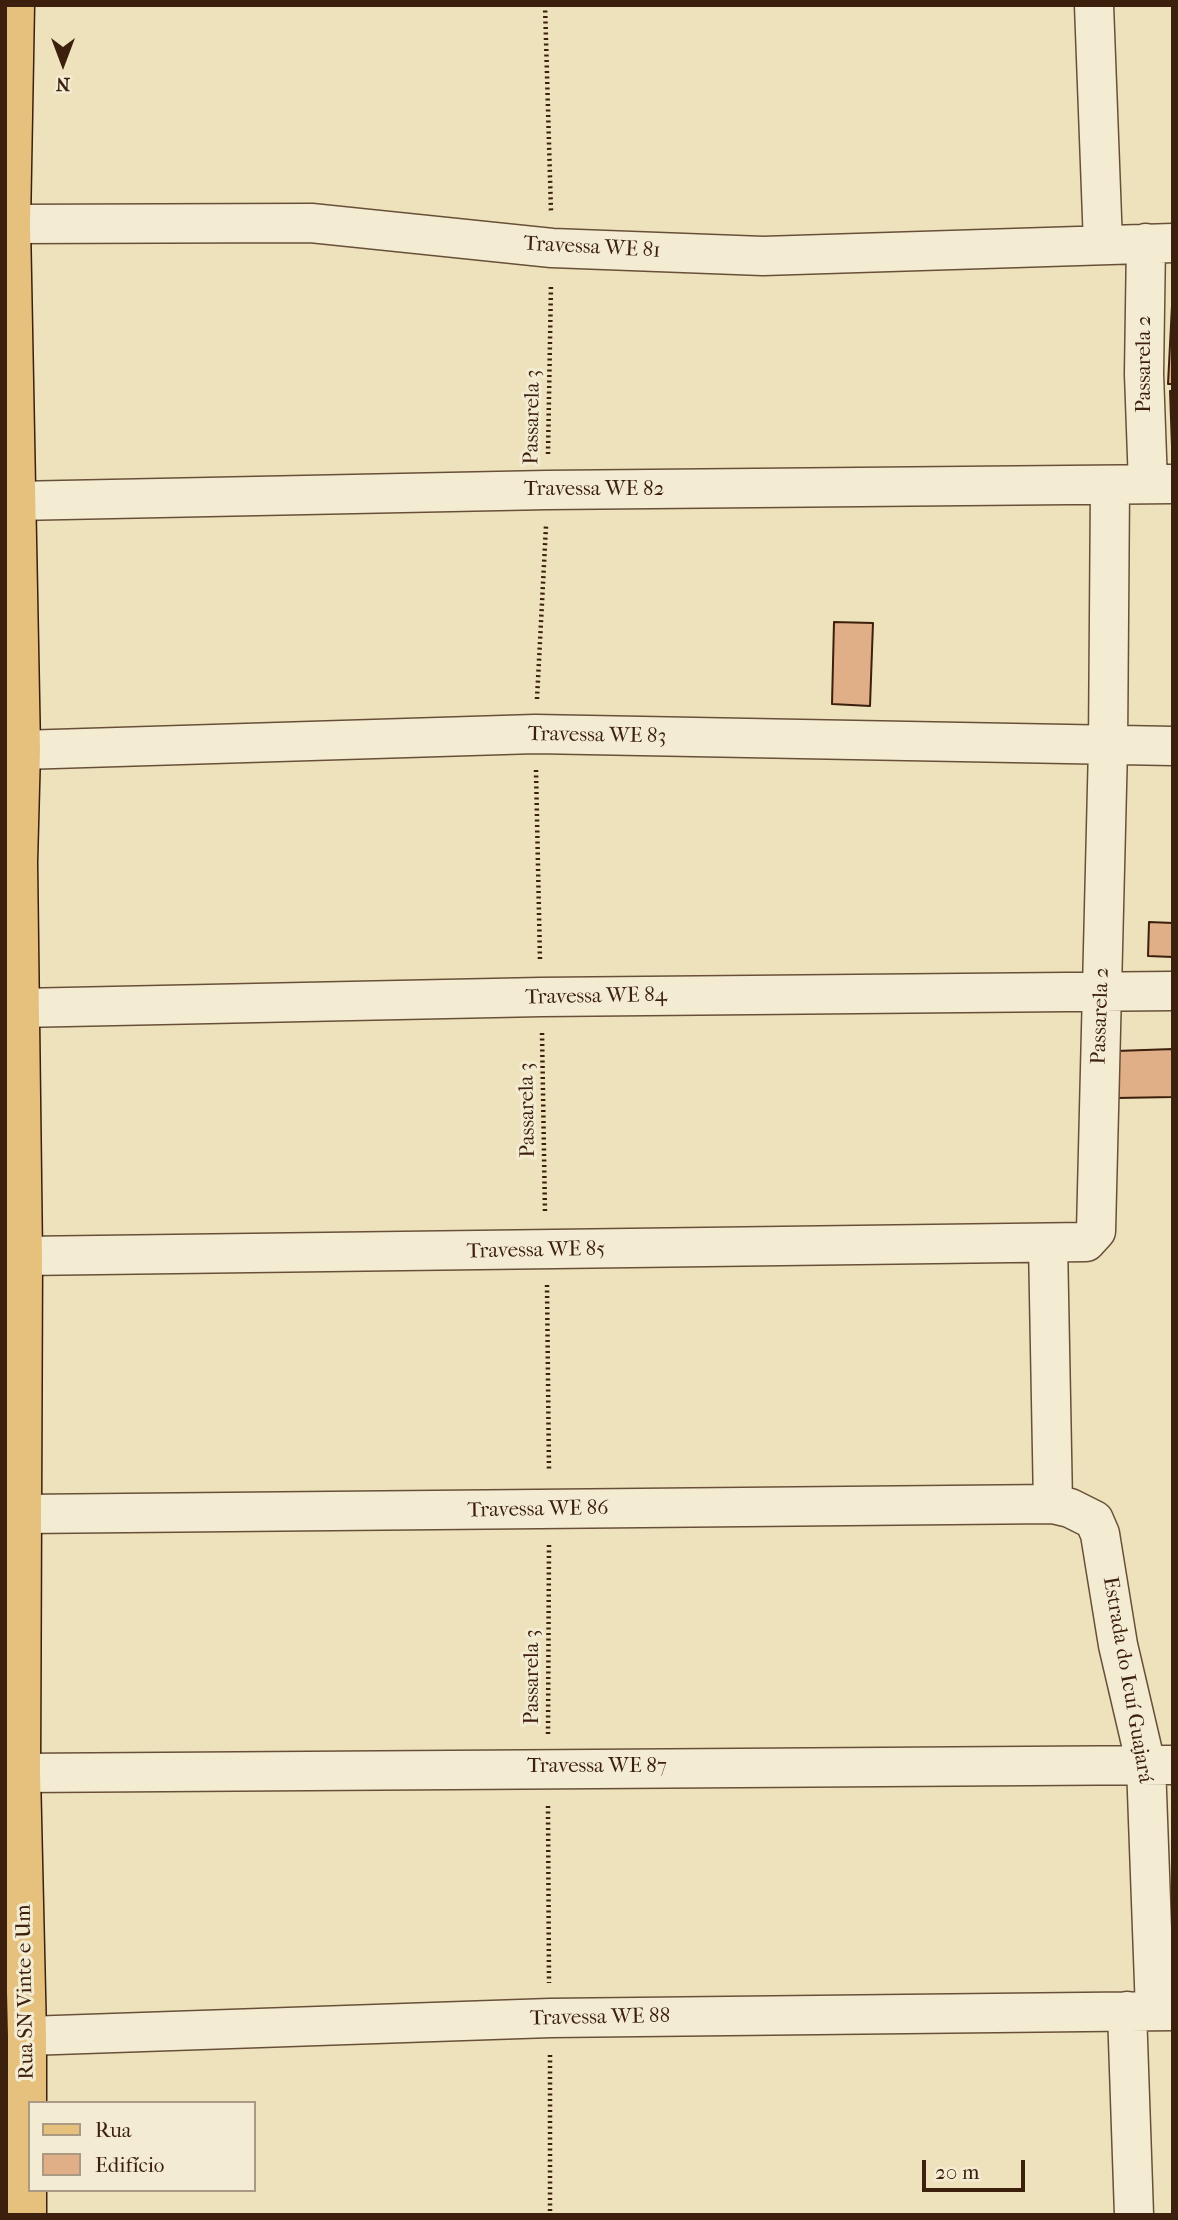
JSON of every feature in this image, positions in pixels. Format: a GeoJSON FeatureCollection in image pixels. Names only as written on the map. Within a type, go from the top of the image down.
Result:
{"type":"FeatureCollection","features":[{"type":"Feature","properties":{"kind":"main road","name":"Rua SN Vinte e Um"},"geometry":{"type":"LineString","coordinates":[[15,5],[9,90],[21,750],[18,862],[19,1009],[13,1132],[23,1256],[23,1514],[13,1620],[21,1773],[27,2036],[27,2215]]}},
{"type":"Feature","properties":{"kind":"street"},"geometry":{"type":"LineString","coordinates":[[1094,5],[1103,244]]}},
{"type":"Feature","properties":{"kind":"street","name":"Travessa WE 81"},"geometry":{"type":"LineString","coordinates":[[11,224],[311,223],[552,248],[762,256],[1159,243]]}},
{"type":"Feature","properties":{"kind":"street","name":"Passarela 2"},"geometry":{"type":"LineString","coordinates":[[1159,243],[1144,374],[1160,484]]}},
{"type":"Feature","properties":{"kind":"street","name":"Travessa WE 82"},"geometry":{"type":"LineString","coordinates":[[15,501],[547,489],[1110,487],[1160,484]]}},
{"type":"Feature","properties":{"kind":"street","name":"Passarela 2"},"geometry":{"type":"LineString","coordinates":[[1048,1243],[1086,1242],[1096,1231],[1108,747],[1110,487]]}},
{"type":"Feature","properties":{"kind":"street","name":"Travessa WE 83"},"geometry":{"type":"LineString","coordinates":[[21,750],[535,734],[1108,747],[1173,746]]}},
{"type":"Feature","properties":{"kind":"street","name":"Travessa WE 84"},"geometry":{"type":"LineString","coordinates":[[19,1009],[541,997],[1173,991]]}},
{"type":"Feature","properties":{"kind":"street"},"geometry":{"type":"LineString","coordinates":[[1048,1243],[1053,1504]]}},
{"type":"Feature","properties":{"kind":"street","name":"Travessa WE 85"},"geometry":{"type":"LineString","coordinates":[[23,1256],[1048,1243]]}},
{"type":"Feature","properties":{"kind":"street","name":"Travessa WE 86"},"geometry":{"type":"LineString","coordinates":[[23,1514],[1053,1504]]}},
{"type":"Feature","properties":{"kind":"street","name":"Estrada do Icuí Guajará"},"geometry":{"type":"LineString","coordinates":[[1053,1504],[1083,1514],[1098,1526],[1118,1645],[1159,1765],[1152,2011],[1134,2215]]}},
{"type":"Feature","properties":{"kind":"street","name":"Travessa WE 87"},"geometry":{"type":"LineString","coordinates":[[21,1773],[548,1767],[1159,1765]]}},
{"type":"Feature","properties":{"kind":"street","name":"Travessa WE 88"},"geometry":{"type":"LineString","coordinates":[[27,2036],[550,2018],[1152,2011]]}},
{"type":"Feature","properties":{"kind":"path","name":"Passarela 3"},"geometry":{"type":"LineString","coordinates":[[545,5],[552,248],[547,489],[535,734],[550,1510],[550,2215]]}},
{"type":"Feature","properties":{"kind":"building"},"geometry":{"type":"Polygon","coordinates":[[[1173,286],[1173,384],[1168,384],[1173,286]]]}},
{"type":"Feature","properties":{"kind":"building"},"geometry":{"type":"Polygon","coordinates":[[[1170,391],[1173,391],[1173,446],[1172,446],[1170,391]]]}},
{"type":"Feature","properties":{"kind":"building"},"geometry":{"type":"Polygon","coordinates":[[[834,622],[873,623],[870,706],[832,704],[834,622]]]}},
{"type":"Feature","properties":{"kind":"building"},"geometry":{"type":"Polygon","coordinates":[[[1149,922],[1173,923],[1173,957],[1148,956],[1149,922]]]}},
{"type":"Feature","properties":{"kind":"building"},"geometry":{"type":"Polygon","coordinates":[[[1173,1049],[1173,1097],[1117,1098],[1116,1051],[1173,1049]]]}}]}
